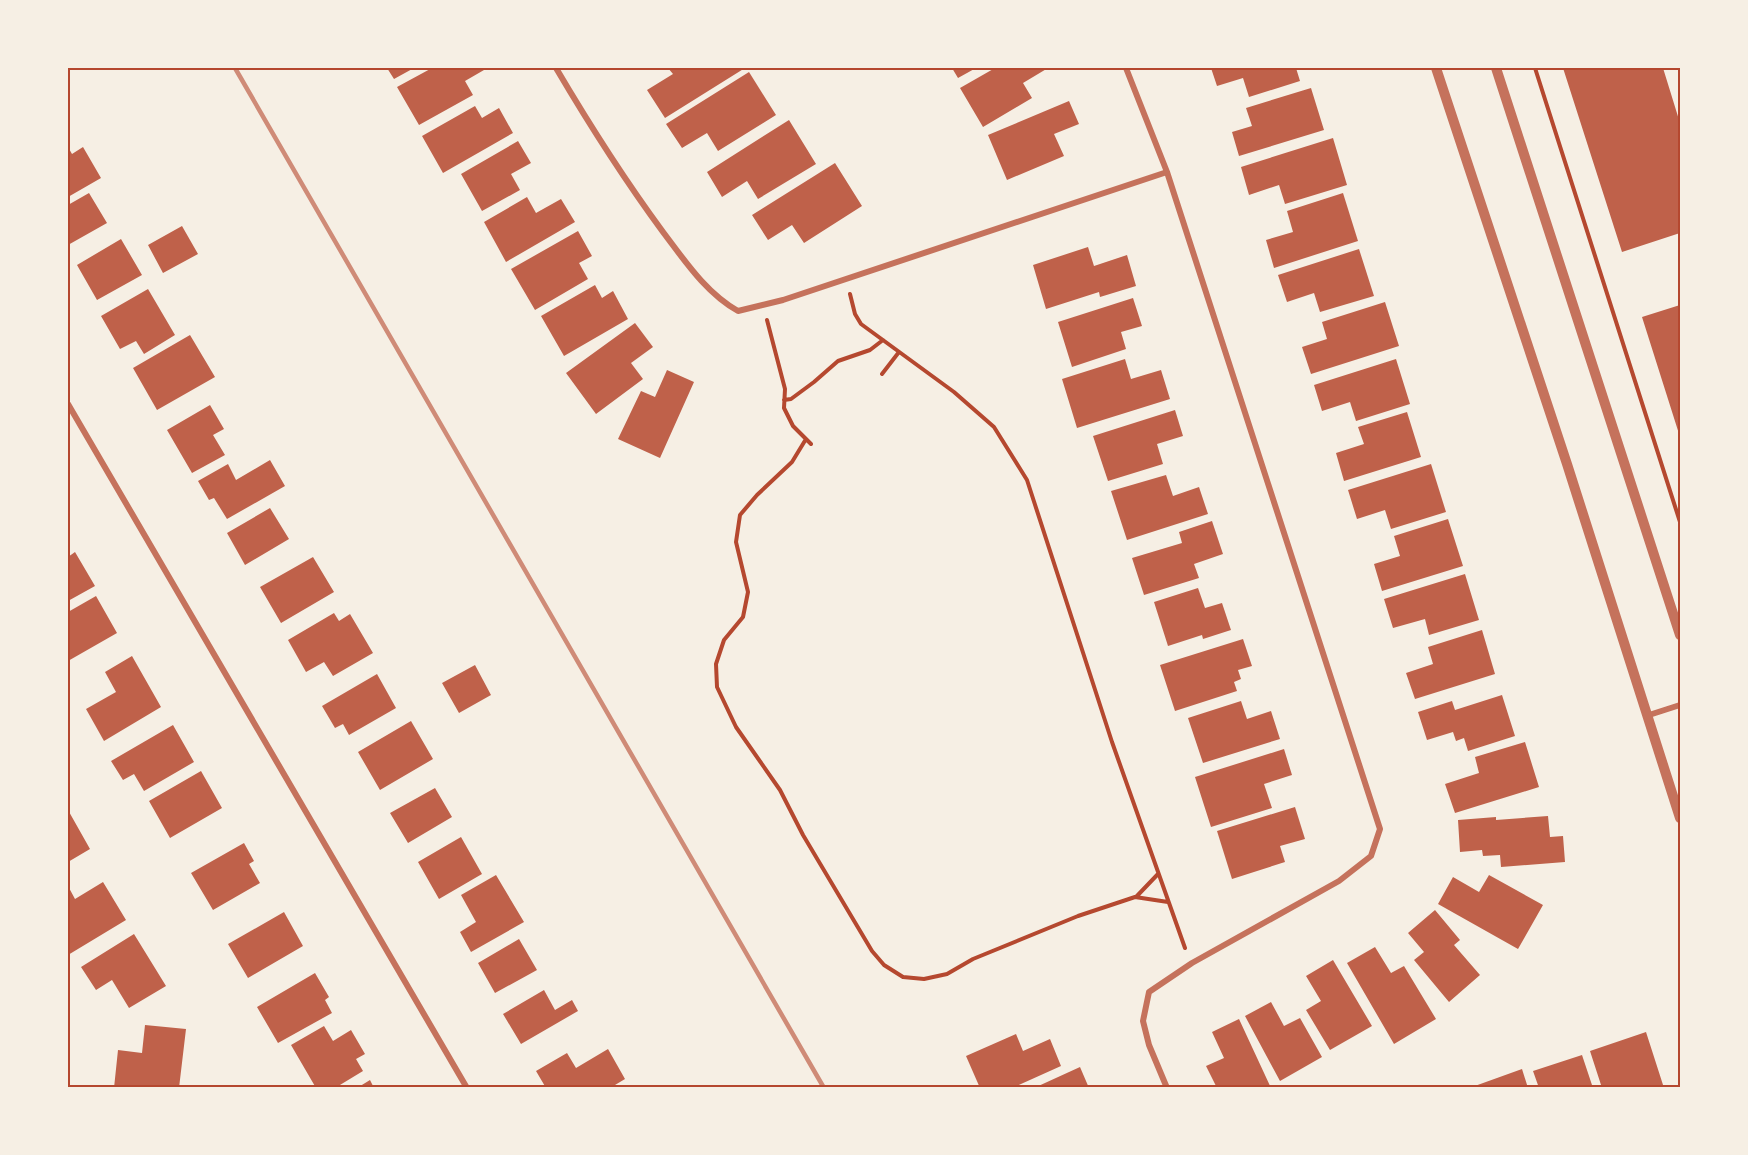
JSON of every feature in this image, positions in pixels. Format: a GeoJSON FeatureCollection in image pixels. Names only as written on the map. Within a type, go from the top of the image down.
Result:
{"type":"FeatureCollection","features":[{"type":"Feature","properties":{"kind":"street"},"geometry":{"type":"LineString","coordinates":[[556,68],[631,188],[691,269],[723,303],[738,311],[846,279],[1167,172]]}},
{"type":"Feature","properties":{"kind":"street"},"geometry":{"type":"LineString","coordinates":[[1126,68],[1167,172],[1380,829],[1371,856],[1339,881],[1192,963],[1149,992],[1143,1021],[1149,1045],[1167,1088]]}},
{"type":"Feature","properties":{"kind":"street"},"geometry":{"type":"LineString","coordinates":[[1436,68],[1649,715],[1680,818]]}},
{"type":"Feature","properties":{"kind":"street"},"geometry":{"type":"LineString","coordinates":[[1496,68],[1680,635]]}},
{"type":"Feature","properties":{"kind":"street"},"geometry":{"type":"LineString","coordinates":[[68,404],[467,1088]]}},
{"type":"Feature","properties":{"kind":"street"},"geometry":{"type":"LineString","coordinates":[[1649,715],[1680,705]]}},
{"type":"Feature","properties":{"kind":"path"},"geometry":{"type":"LineString","coordinates":[[1535,68],[1680,522]]}},
{"type":"Feature","properties":{"kind":"path"},"geometry":{"type":"LineString","coordinates":[[846,279],[858,320],[954,392],[994,427],[1027,480],[1112,742],[1168,902],[1192,963]]}},
{"type":"Feature","properties":{"kind":"path"},"geometry":{"type":"LineString","coordinates":[[762,305],[785,389],[784,408],[793,426],[811,444]]}},
{"type":"Feature","properties":{"kind":"path"},"geometry":{"type":"LineString","coordinates":[[784,400],[791,399],[838,361],[870,350],[883,340]]}},
{"type":"Feature","properties":{"kind":"path"},"geometry":{"type":"LineString","coordinates":[[882,374],[899,352]]}},
{"type":"Feature","properties":{"kind":"path"},"geometry":{"type":"LineString","coordinates":[[806,439],[792,462],[757,495],[740,515],[736,542],[748,592],[743,617],[724,640],[716,664],[717,687],[736,727],[780,790],[872,951],[884,965],[903,977],[924,979],[946,974],[973,959],[1078,916],[1135,897],[1158,874]]}},
{"type":"Feature","properties":{"kind":"path"},"geometry":{"type":"LineString","coordinates":[[1135,897],[1168,902]]}},
{"type":"Feature","properties":{"kind":"building"},"geometry":{"type":"Polygon","coordinates":[[[387,68],[414,68],[394,79],[387,68]]]}},
{"type":"Feature","properties":{"kind":"building"},"geometry":{"type":"Polygon","coordinates":[[[432,68],[482,68],[484,70],[465,81],[473,95],[419,125],[397,87],[432,68]]]}},
{"type":"Feature","properties":{"kind":"building"},"geometry":{"type":"Polygon","coordinates":[[[668,68],[745,68],[665,118],[647,90],[673,74],[668,68]]]}},
{"type":"Feature","properties":{"kind":"building"},"geometry":{"type":"Polygon","coordinates":[[[952,68],[976,68],[958,78],[952,68]]]}},
{"type":"Feature","properties":{"kind":"building"},"geometry":{"type":"Polygon","coordinates":[[[995,68],[1048,68],[1023,83],[1032,98],[983,127],[960,88],[995,68]]]}},
{"type":"Feature","properties":{"kind":"building"},"geometry":{"type":"Polygon","coordinates":[[[1211,68],[1296,68],[1300,81],[1249,97],[1243,78],[1217,86],[1211,68]]]}},
{"type":"Feature","properties":{"kind":"building"},"geometry":{"type":"Polygon","coordinates":[[[1563,68],[1663,68],[1680,123],[1680,233],[1622,252],[1563,68]]]}},
{"type":"Feature","properties":{"kind":"building"},"geometry":{"type":"Polygon","coordinates":[[[749,72],[776,115],[718,151],[707,133],[682,148],[666,124],[749,72]]]}},
{"type":"Feature","properties":{"kind":"building"},"geometry":{"type":"Polygon","coordinates":[[[1311,88],[1324,130],[1239,156],[1232,132],[1252,126],[1246,108],[1311,88]]]}},
{"type":"Feature","properties":{"kind":"building"},"geometry":{"type":"Polygon","coordinates":[[[1069,101],[1079,124],[1054,134],[1064,156],[1007,180],[988,135],[1069,101]]]}},
{"type":"Feature","properties":{"kind":"building"},"geometry":{"type":"Polygon","coordinates":[[[475,106],[482,118],[499,108],[513,133],[443,173],[422,136],[475,106]]]}},
{"type":"Feature","properties":{"kind":"building"},"geometry":{"type":"Polygon","coordinates":[[[789,120],[816,164],[758,199],[747,181],[722,197],[707,172],[789,120]]]}},
{"type":"Feature","properties":{"kind":"building"},"geometry":{"type":"Polygon","coordinates":[[[1333,138],[1347,185],[1285,204],[1279,185],[1249,195],[1241,167],[1333,138]]]}},
{"type":"Feature","properties":{"kind":"building"},"geometry":{"type":"Polygon","coordinates":[[[518,141],[531,163],[511,174],[520,190],[482,211],[461,174],[518,141]]]}},
{"type":"Feature","properties":{"kind":"building"},"geometry":{"type":"Polygon","coordinates":[[[68,147],[72,154],[83,147],[101,178],[68,197],[68,147]]]}},
{"type":"Feature","properties":{"kind":"building"},"geometry":{"type":"Polygon","coordinates":[[[835,163],[862,206],[804,243],[792,225],[768,240],[752,215],[835,163]]]}},
{"type":"Feature","properties":{"kind":"building"},"geometry":{"type":"Polygon","coordinates":[[[89,193],[107,223],[68,245],[68,205],[89,193]]]}},
{"type":"Feature","properties":{"kind":"building"},"geometry":{"type":"Polygon","coordinates":[[[1343,193],[1358,241],[1274,268],[1266,240],[1293,232],[1287,211],[1343,193]]]}},
{"type":"Feature","properties":{"kind":"building"},"geometry":{"type":"Polygon","coordinates":[[[527,197],[536,213],[561,199],[575,222],[506,262],[484,222],[527,197]]]}},
{"type":"Feature","properties":{"kind":"building"},"geometry":{"type":"Polygon","coordinates":[[[182,226],[198,254],[163,273],[148,245],[182,226]]]}},
{"type":"Feature","properties":{"kind":"building"},"geometry":{"type":"Polygon","coordinates":[[[578,231],[592,256],[579,263],[588,279],[535,310],[511,269],[578,231]]]}},
{"type":"Feature","properties":{"kind":"building"},"geometry":{"type":"Polygon","coordinates":[[[121,239],[142,275],[97,300],[77,265],[121,239]]]}},
{"type":"Feature","properties":{"kind":"building"},"geometry":{"type":"Polygon","coordinates":[[[1088,247],[1094,266],[1127,255],[1136,286],[1100,297],[1099,292],[1046,309],[1033,265],[1088,247]]]}},
{"type":"Feature","properties":{"kind":"building"},"geometry":{"type":"Polygon","coordinates":[[[1359,249],[1374,296],[1320,312],[1314,293],[1287,302],[1278,275],[1359,249]]]}},
{"type":"Feature","properties":{"kind":"building"},"geometry":{"type":"Polygon","coordinates":[[[595,285],[602,298],[613,291],[628,319],[564,356],[541,316],[595,285]]]}},
{"type":"Feature","properties":{"kind":"building"},"geometry":{"type":"Polygon","coordinates":[[[148,289],[175,335],[144,354],[136,341],[120,349],[101,316],[148,289]]]}},
{"type":"Feature","properties":{"kind":"building"},"geometry":{"type":"Polygon","coordinates":[[[1133,298],[1142,326],[1121,332],[1126,349],[1072,367],[1058,322],[1133,298]]]}},
{"type":"Feature","properties":{"kind":"building"},"geometry":{"type":"Polygon","coordinates":[[[1385,302],[1399,346],[1311,374],[1302,347],[1327,339],[1322,322],[1385,302]]]}},
{"type":"Feature","properties":{"kind":"building"},"geometry":{"type":"Polygon","coordinates":[[[1680,305],[1680,437],[1642,317],[1680,305]]]}},
{"type":"Feature","properties":{"kind":"building"},"geometry":{"type":"Polygon","coordinates":[[[635,323],[653,347],[631,363],[643,379],[596,414],[566,373],[635,323]]]}},
{"type":"Feature","properties":{"kind":"building"},"geometry":{"type":"Polygon","coordinates":[[[190,335],[215,377],[157,410],[133,368],[190,335]]]}},
{"type":"Feature","properties":{"kind":"building"},"geometry":{"type":"Polygon","coordinates":[[[1125,359],[1131,379],[1161,370],[1170,399],[1077,428],[1062,379],[1125,359]]]}},
{"type":"Feature","properties":{"kind":"building"},"geometry":{"type":"Polygon","coordinates":[[[1396,359],[1410,404],[1356,421],[1350,402],[1322,411],[1314,385],[1396,359]]]}},
{"type":"Feature","properties":{"kind":"building"},"geometry":{"type":"Polygon","coordinates":[[[667,370],[694,382],[660,458],[618,439],[641,391],[655,397],[667,370]]]}},
{"type":"Feature","properties":{"kind":"building"},"geometry":{"type":"Polygon","coordinates":[[[210,405],[224,429],[213,435],[225,455],[192,473],[167,430],[210,405]]]}},
{"type":"Feature","properties":{"kind":"building"},"geometry":{"type":"Polygon","coordinates":[[[1175,410],[1183,436],[1157,444],[1163,464],[1108,481],[1093,436],[1175,410]]]}},
{"type":"Feature","properties":{"kind":"building"},"geometry":{"type":"Polygon","coordinates":[[[1407,412],[1421,457],[1344,481],[1336,453],[1364,444],[1358,427],[1407,412]]]}},
{"type":"Feature","properties":{"kind":"building"},"geometry":{"type":"Polygon","coordinates":[[[270,460],[285,486],[227,519],[214,498],[209,500],[198,481],[228,464],[236,480],[270,460]]]}},
{"type":"Feature","properties":{"kind":"building"},"geometry":{"type":"Polygon","coordinates":[[[1431,464],[1446,512],[1391,529],[1385,510],[1357,519],[1348,490],[1431,464]]]}},
{"type":"Feature","properties":{"kind":"building"},"geometry":{"type":"Polygon","coordinates":[[[1166,475],[1173,496],[1199,487],[1208,514],[1127,540],[1111,491],[1166,475]]]}},
{"type":"Feature","properties":{"kind":"building"},"geometry":{"type":"Polygon","coordinates":[[[270,508],[289,539],[245,565],[227,533],[270,508]]]}},
{"type":"Feature","properties":{"kind":"building"},"geometry":{"type":"Polygon","coordinates":[[[1448,519],[1463,566],[1382,591],[1374,564],[1400,556],[1394,536],[1448,519]]]}},
{"type":"Feature","properties":{"kind":"building"},"geometry":{"type":"Polygon","coordinates":[[[1212,521],[1223,554],[1194,564],[1199,578],[1144,595],[1132,558],[1182,543],[1179,532],[1212,521]]]}},
{"type":"Feature","properties":{"kind":"building"},"geometry":{"type":"Polygon","coordinates":[[[75,552],[95,586],[68,601],[68,557],[75,552]]]}},
{"type":"Feature","properties":{"kind":"building"},"geometry":{"type":"Polygon","coordinates":[[[313,557],[334,592],[281,623],[260,587],[313,557]]]}},
{"type":"Feature","properties":{"kind":"building"},"geometry":{"type":"Polygon","coordinates":[[[1465,574],[1479,620],[1429,635],[1425,619],[1393,628],[1384,599],[1465,574]]]}},
{"type":"Feature","properties":{"kind":"building"},"geometry":{"type":"Polygon","coordinates":[[[1198,588],[1205,608],[1222,603],[1231,630],[1203,639],[1202,635],[1168,646],[1154,602],[1198,588]]]}},
{"type":"Feature","properties":{"kind":"building"},"geometry":{"type":"Polygon","coordinates":[[[96,596],[117,633],[68,661],[68,612],[96,596]]]}},
{"type":"Feature","properties":{"kind":"building"},"geometry":{"type":"Polygon","coordinates":[[[334,613],[339,621],[350,614],[373,653],[333,676],[324,662],[306,672],[288,640],[334,613]]]}},
{"type":"Feature","properties":{"kind":"building"},"geometry":{"type":"Polygon","coordinates":[[[1482,630],[1495,674],[1415,699],[1406,673],[1433,664],[1428,647],[1482,630]]]}},
{"type":"Feature","properties":{"kind":"building"},"geometry":{"type":"Polygon","coordinates":[[[1243,639],[1252,666],[1238,670],[1241,679],[1234,682],[1237,691],[1175,711],[1160,665],[1243,639]]]}},
{"type":"Feature","properties":{"kind":"building"},"geometry":{"type":"Polygon","coordinates":[[[132,656],[161,707],[104,741],[86,709],[116,692],[105,672],[132,656]]]}},
{"type":"Feature","properties":{"kind":"building"},"geometry":{"type":"Polygon","coordinates":[[[475,665],[491,695],[459,713],[442,683],[475,665]]]}},
{"type":"Feature","properties":{"kind":"building"},"geometry":{"type":"Polygon","coordinates":[[[377,674],[396,708],[349,735],[343,724],[335,728],[322,706],[377,674]]]}},
{"type":"Feature","properties":{"kind":"building"},"geometry":{"type":"Polygon","coordinates":[[[1502,695],[1515,736],[1468,751],[1464,738],[1456,741],[1453,732],[1427,740],[1418,712],[1452,701],[1455,710],[1502,695]]]}},
{"type":"Feature","properties":{"kind":"building"},"geometry":{"type":"Polygon","coordinates":[[[1241,701],[1247,719],[1271,711],[1280,739],[1203,763],[1188,718],[1241,701]]]}},
{"type":"Feature","properties":{"kind":"building"},"geometry":{"type":"Polygon","coordinates":[[[411,721],[433,759],[380,790],[358,752],[411,721]]]}},
{"type":"Feature","properties":{"kind":"building"},"geometry":{"type":"Polygon","coordinates":[[[173,725],[194,762],[144,791],[134,774],[123,780],[111,761],[173,725]]]}},
{"type":"Feature","properties":{"kind":"building"},"geometry":{"type":"Polygon","coordinates":[[[1525,742],[1539,787],[1455,813],[1445,784],[1479,773],[1475,757],[1525,742]]]}},
{"type":"Feature","properties":{"kind":"building"},"geometry":{"type":"Polygon","coordinates":[[[1284,749],[1292,775],[1264,784],[1272,808],[1211,827],[1195,777],[1284,749]]]}},
{"type":"Feature","properties":{"kind":"building"},"geometry":{"type":"Polygon","coordinates":[[[201,771],[222,808],[170,838],[149,801],[201,771]]]}},
{"type":"Feature","properties":{"kind":"building"},"geometry":{"type":"Polygon","coordinates":[[[435,788],[452,817],[408,843],[390,813],[435,788]]]}},
{"type":"Feature","properties":{"kind":"building"},"geometry":{"type":"Polygon","coordinates":[[[1295,807],[1305,839],[1280,846],[1285,862],[1232,879],[1217,831],[1295,807]]]}},
{"type":"Feature","properties":{"kind":"building"},"geometry":{"type":"Polygon","coordinates":[[[68,810],[90,849],[68,862],[68,810]]]}},
{"type":"Feature","properties":{"kind":"building"},"geometry":{"type":"Polygon","coordinates":[[[1548,816],[1550,837],[1563,836],[1565,862],[1501,867],[1500,855],[1483,856],[1482,850],[1460,852],[1458,820],[1548,816]]]}},
{"type":"Feature","properties":{"kind":"building"},"geometry":{"type":"Polygon","coordinates":[[[461,837],[482,874],[439,899],[418,862],[461,837]]]}},
{"type":"Feature","properties":{"kind":"building"},"geometry":{"type":"Polygon","coordinates":[[[244,843],[254,861],[249,864],[260,883],[213,910],[191,873],[244,843]]]}},
{"type":"Feature","properties":{"kind":"building"},"geometry":{"type":"Polygon","coordinates":[[[496,875],[524,922],[471,952],[460,932],[476,922],[461,895],[496,875]]]}},
{"type":"Feature","properties":{"kind":"building"},"geometry":{"type":"Polygon","coordinates":[[[1489,875],[1543,905],[1518,949],[1438,904],[1453,877],[1479,892],[1489,875]]]}},
{"type":"Feature","properties":{"kind":"building"},"geometry":{"type":"Polygon","coordinates":[[[103,882],[126,920],[68,955],[68,886],[75,899],[103,882]]]}},
{"type":"Feature","properties":{"kind":"building"},"geometry":{"type":"Polygon","coordinates":[[[1435,910],[1460,940],[1454,945],[1480,975],[1449,1002],[1414,960],[1424,952],[1408,933],[1435,910]]]}},
{"type":"Feature","properties":{"kind":"building"},"geometry":{"type":"Polygon","coordinates":[[[284,912],[303,946],[248,978],[228,944],[284,912]]]}},
{"type":"Feature","properties":{"kind":"building"},"geometry":{"type":"Polygon","coordinates":[[[134,934],[166,986],[129,1008],[112,980],[96,990],[81,967],[134,934]]]}},
{"type":"Feature","properties":{"kind":"building"},"geometry":{"type":"Polygon","coordinates":[[[519,939],[537,970],[495,993],[478,963],[519,939]]]}},
{"type":"Feature","properties":{"kind":"building"},"geometry":{"type":"Polygon","coordinates":[[[1375,947],[1391,973],[1404,966],[1436,1019],[1394,1044],[1347,963],[1375,947]]]}},
{"type":"Feature","properties":{"kind":"building"},"geometry":{"type":"Polygon","coordinates":[[[1333,960],[1372,1026],[1330,1050],[1306,1010],[1321,1001],[1306,976],[1333,960]]]}},
{"type":"Feature","properties":{"kind":"building"},"geometry":{"type":"Polygon","coordinates":[[[315,973],[329,997],[325,1000],[332,1013],[278,1043],[257,1007],[315,973]]]}},
{"type":"Feature","properties":{"kind":"building"},"geometry":{"type":"Polygon","coordinates":[[[544,990],[555,1010],[572,1000],[578,1011],[521,1044],[503,1014],[544,990]]]}},
{"type":"Feature","properties":{"kind":"building"},"geometry":{"type":"Polygon","coordinates":[[[1271,1002],[1284,1026],[1300,1018],[1322,1057],[1280,1081],[1245,1016],[1271,1002]]]}},
{"type":"Feature","properties":{"kind":"building"},"geometry":{"type":"Polygon","coordinates":[[[1239,1019],[1271,1088],[1217,1088],[1206,1066],[1224,1058],[1212,1032],[1239,1019]]]}},
{"type":"Feature","properties":{"kind":"building"},"geometry":{"type":"Polygon","coordinates":[[[145,1025],[186,1029],[179,1088],[114,1088],[118,1050],[142,1053],[145,1025]]]}},
{"type":"Feature","properties":{"kind":"building"},"geometry":{"type":"Polygon","coordinates":[[[324,1026],[333,1041],[351,1030],[365,1054],[356,1059],[363,1071],[335,1088],[316,1088],[291,1045],[324,1026]]]}},
{"type":"Feature","properties":{"kind":"building"},"geometry":{"type":"Polygon","coordinates":[[[1646,1032],[1664,1088],[1602,1088],[1590,1051],[1646,1032]]]}},
{"type":"Feature","properties":{"kind":"building"},"geometry":{"type":"Polygon","coordinates":[[[1016,1034],[1023,1051],[1050,1039],[1061,1066],[1012,1088],[980,1088],[966,1056],[1016,1034]]]}},
{"type":"Feature","properties":{"kind":"building"},"geometry":{"type":"Polygon","coordinates":[[[608,1049],[625,1079],[610,1088],[546,1088],[536,1071],[567,1053],[576,1068],[608,1049]]]}},
{"type":"Feature","properties":{"kind":"building"},"geometry":{"type":"Polygon","coordinates":[[[1582,1055],[1593,1088],[1539,1088],[1533,1071],[1582,1055]]]}},
{"type":"Feature","properties":{"kind":"building"},"geometry":{"type":"Polygon","coordinates":[[[1080,1067],[1089,1088],[1034,1088],[1080,1067]]]}},
{"type":"Feature","properties":{"kind":"building"},"geometry":{"type":"Polygon","coordinates":[[[1522,1069],[1528,1088],[1472,1088],[1472,1087],[1522,1069]]]}},
{"type":"Feature","properties":{"kind":"building"},"geometry":{"type":"Polygon","coordinates":[[[370,1080],[374,1088],[357,1088],[370,1080]]]}},
{"type":"Feature","properties":{"kind":"railway"},"geometry":{"type":"LineString","coordinates":[[235,68],[824,1088]]}}]}
